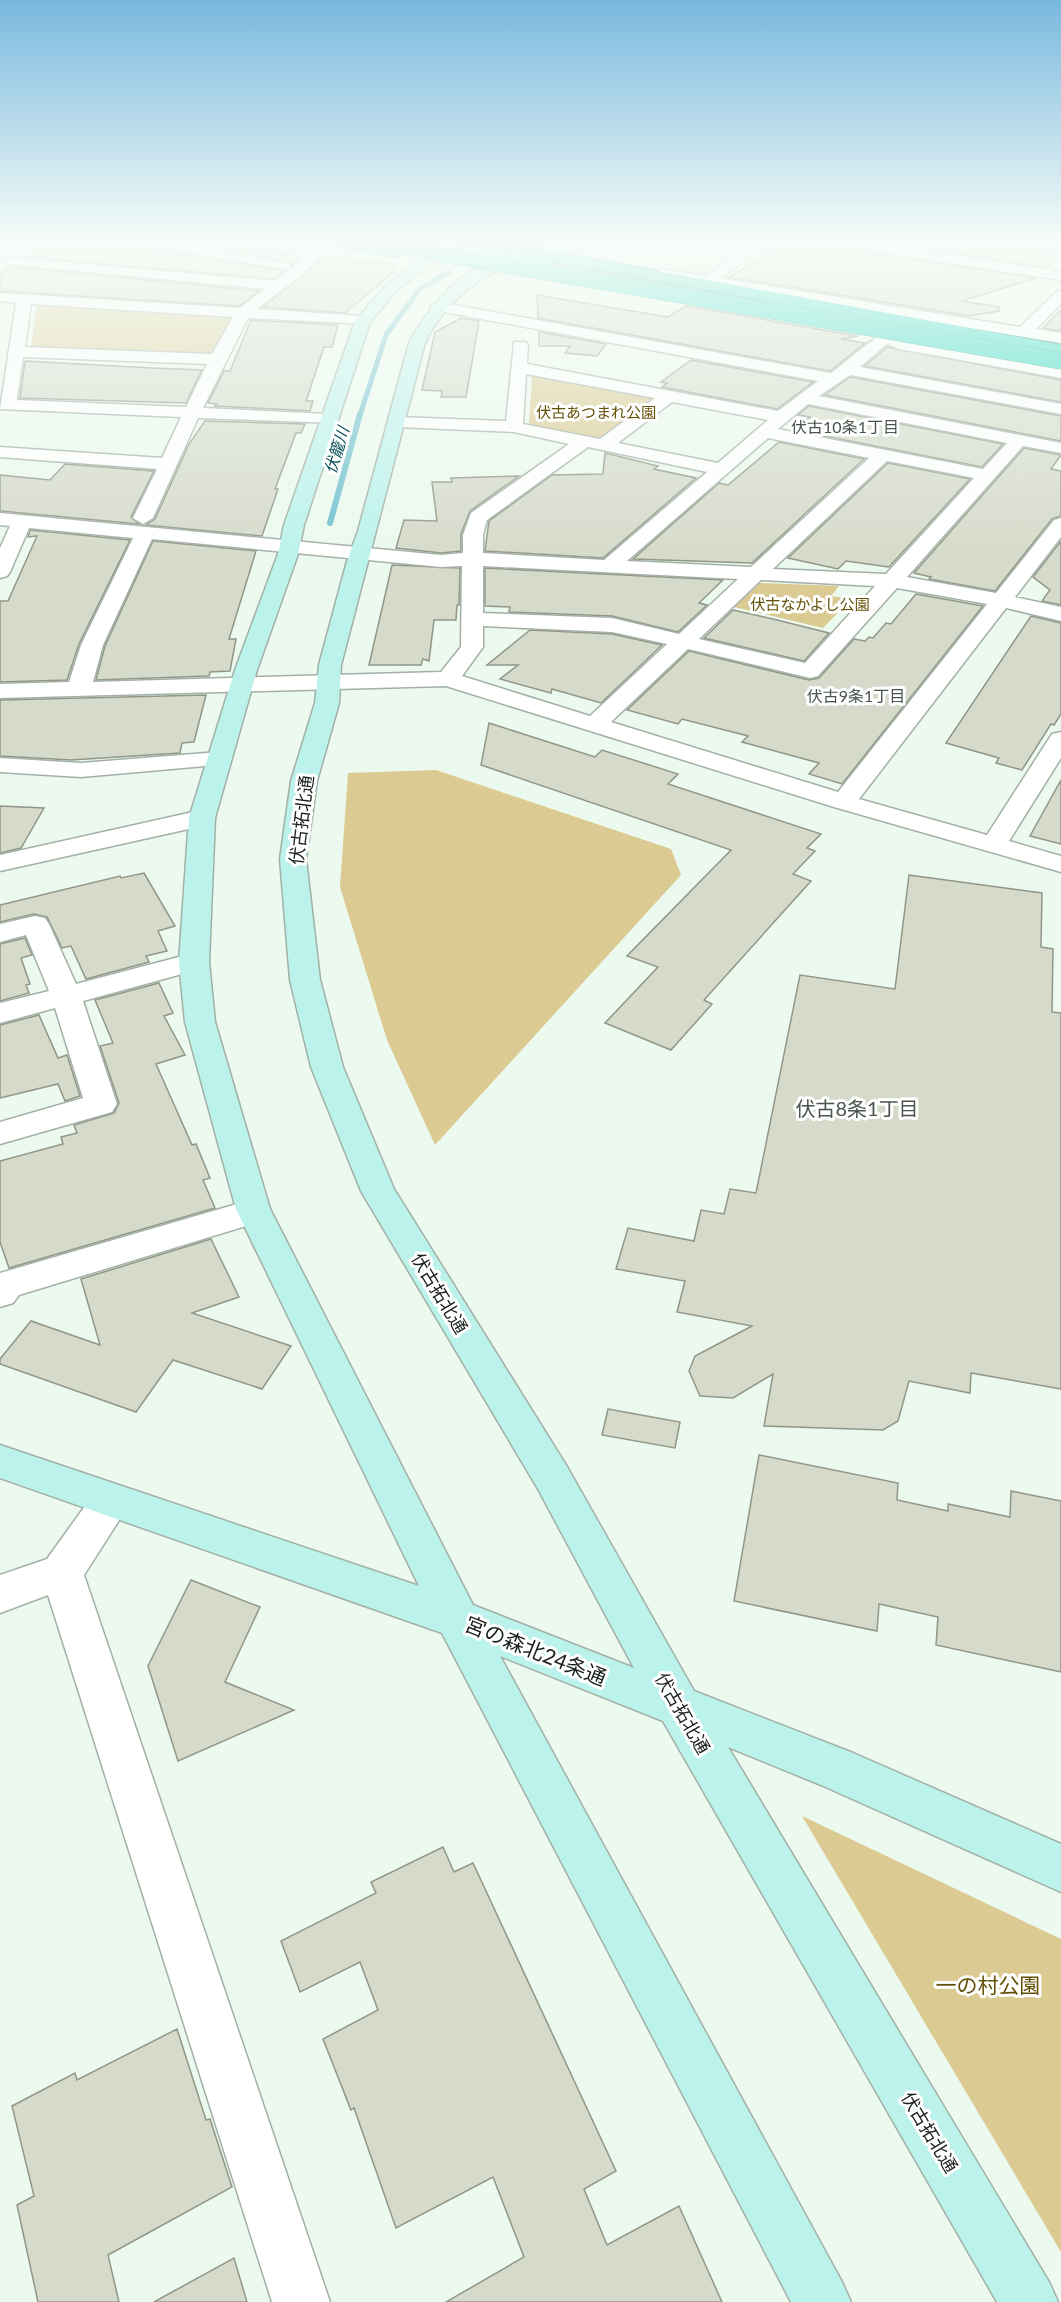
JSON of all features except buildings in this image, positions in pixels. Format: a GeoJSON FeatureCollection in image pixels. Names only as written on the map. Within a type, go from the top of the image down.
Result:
{"type":"FeatureCollection","features":[{"type":"Feature","properties":{"kind":"highway"},"geometry":{"type":"LineString","coordinates":[[940,346],[1061,366]]}},
{"type":"Feature","properties":{"kind":"highway"},"geometry":{"type":"LineString","coordinates":[[977,346],[1061,361]]}},
{"type":"Feature","properties":{"kind":"highway"},"geometry":{"type":"LineString","coordinates":[[1034,346],[1061,351]]}},
{"type":"Feature","properties":{"kind":"highway"},"geometry":{"type":"LineString","coordinates":[[1037,346],[1061,351]]}},
{"type":"Feature","properties":{"kind":"street"},"geometry":{"type":"LineString","coordinates":[[17,346],[4,405],[329,418]]}},
{"type":"Feature","properties":{"kind":"street"},"geometry":{"type":"LineString","coordinates":[[79,688],[92,645],[169,464],[224,346]]}},
{"type":"Feature","properties":{"kind":"street"},"geometry":{"type":"LineString","coordinates":[[354,346],[242,683],[202,818],[194,962],[200,1022],[254,1211],[533,1764],[822,2302]]}},
{"type":"Feature","properties":{"kind":"street","name":"伏古拓北通"},"geometry":{"type":"LineString","coordinates":[[416,346],[330,664],[327,704],[304,781],[293,859],[305,980],[327,1067],[378,1191],[552,1477],[679,1707],[1029,2302]]}},
{"type":"Feature","properties":{"kind":"street"},"geometry":{"type":"LineString","coordinates":[[514,427],[520,346]]}},
{"type":"Feature","properties":{"kind":"street"},"geometry":{"type":"LineString","coordinates":[[672,346],[1061,409]]}},
{"type":"Feature","properties":{"kind":"street"},"geometry":{"type":"LineString","coordinates":[[609,566],[804,398],[877,346]]}},
{"type":"Feature","properties":{"kind":"street"},"geometry":{"type":"LineString","coordinates":[[913,346],[1061,373]]}},
{"type":"Feature","properties":{"kind":"street"},"geometry":{"type":"LineString","coordinates":[[16,352],[217,359]]}},
{"type":"Feature","properties":{"kind":"street"},"geometry":{"type":"LineString","coordinates":[[519,368],[782,417]]}},
{"type":"Feature","properties":{"kind":"street"},"geometry":{"type":"LineString","coordinates":[[448,680],[472,647],[473,534],[478,517],[669,396]]}},
{"type":"Feature","properties":{"kind":"street"},"geometry":{"type":"LineString","coordinates":[[804,398],[1061,448]]}},
{"type":"Feature","properties":{"kind":"street"},"geometry":{"type":"LineString","coordinates":[[397,422],[514,427],[721,469]]}},
{"type":"Feature","properties":{"kind":"street"},"geometry":{"type":"LineString","coordinates":[[765,432],[987,475]]}},
{"type":"Feature","properties":{"kind":"street"},"geometry":{"type":"LineString","coordinates":[[472,619],[612,625],[810,672],[1019,440]]}},
{"type":"Feature","properties":{"kind":"street"},"geometry":{"type":"LineString","coordinates":[[0,453],[169,464]]}},
{"type":"Feature","properties":{"kind":"street"},"geometry":{"type":"LineString","coordinates":[[595,724],[681,641],[883,455]]}},
{"type":"Feature","properties":{"kind":"street"},"geometry":{"type":"LineString","coordinates":[[0,505],[144,525],[362,546],[441,561],[473,559],[892,581],[938,587],[1061,614]]}},
{"type":"Feature","properties":{"kind":"street"},"geometry":{"type":"LineString","coordinates":[[0,519],[144,525]]}},
{"type":"Feature","properties":{"kind":"street"},"geometry":{"type":"LineString","coordinates":[[0,572],[22,521]]}},
{"type":"Feature","properties":{"kind":"street"},"geometry":{"type":"LineString","coordinates":[[843,802],[1003,601],[1061,524]]}},
{"type":"Feature","properties":{"kind":"street"},"geometry":{"type":"LineString","coordinates":[[0,691],[242,683],[448,680],[843,802],[1061,864]]}},
{"type":"Feature","properties":{"kind":"street"},"geometry":{"type":"LineString","coordinates":[[993,845],[1061,739]]}},
{"type":"Feature","properties":{"kind":"street"},"geometry":{"type":"LineString","coordinates":[[0,765],[81,770],[219,759]]}},
{"type":"Feature","properties":{"kind":"street"},"geometry":{"type":"LineString","coordinates":[[0,863],[202,818]]}},
{"type":"Feature","properties":{"kind":"street"},"geometry":{"type":"LineString","coordinates":[[0,933],[35,924],[66,995],[101,1104],[0,1133]]}},
{"type":"Feature","properties":{"kind":"street"},"geometry":{"type":"LineString","coordinates":[[0,1013],[194,962]]}},
{"type":"Feature","properties":{"kind":"street"},"geometry":{"type":"LineString","coordinates":[[0,1293],[6,1285],[254,1211]]}},
{"type":"Feature","properties":{"kind":"street","name":"宮の森北24条通"},"geometry":{"type":"LineString","coordinates":[[0,1461],[458,1619],[837,1769],[1061,1868]]}},
{"type":"Feature","properties":{"kind":"street"},"geometry":{"type":"LineString","coordinates":[[0,1594],[62,1572],[112,1500]]}},
{"type":"Feature","properties":{"kind":"street"},"geometry":{"type":"LineString","coordinates":[[62,1572],[301,2302]]}},
{"type":"Feature","properties":{"kind":"green space"},"geometry":{"type":"Polygon","coordinates":[[[31,346],[219,346],[216,354],[31,346]]]}},
{"type":"Feature","properties":{"kind":"green space","name":"伏古あつまれ公園"},"geometry":{"type":"Polygon","coordinates":[[[543,374],[657,397],[608,439],[598,440],[529,423],[532,376],[543,374]]]}},
{"type":"Feature","properties":{"kind":"green space","name":"伏古なかよし公園"},"geometry":{"type":"Polygon","coordinates":[[[760,583],[839,586],[831,596],[851,599],[823,628],[734,607],[760,583]]]}},
{"type":"Feature","properties":{"kind":"green space"},"geometry":{"type":"Polygon","coordinates":[[[436,770],[671,849],[681,875],[435,1145],[387,1040],[340,887],[348,773],[436,770]]]}},
{"type":"Feature","properties":{"kind":"green space","name":"一の村公園"},"geometry":{"type":"Polygon","coordinates":[[[802,1816],[1061,1939],[1061,2252],[802,1816]]]}},
{"type":"Feature","properties":{"kind":"waterway","name":"伏籠川"},"geometry":{"type":"LineString","coordinates":[[360,415],[382,346]]}},
{"type":"Feature","properties":{"kind":"waterway","name":"伏籠川"},"geometry":{"type":"LineString","coordinates":[[330,523],[360,414]]}},
{"type":"Feature","properties":{"kind":"district","name":"伏古10条1丁目"},"geometry":{"type":"Point","coordinates":[845,426]}},
{"type":"Feature","properties":{"kind":"district","name":"伏古9条1丁目"},"geometry":{"type":"Point","coordinates":[856,695]}},
{"type":"Feature","properties":{"kind":"district","name":"伏古8条1丁目"},"geometry":{"type":"Point","coordinates":[857,1108]}}]}
